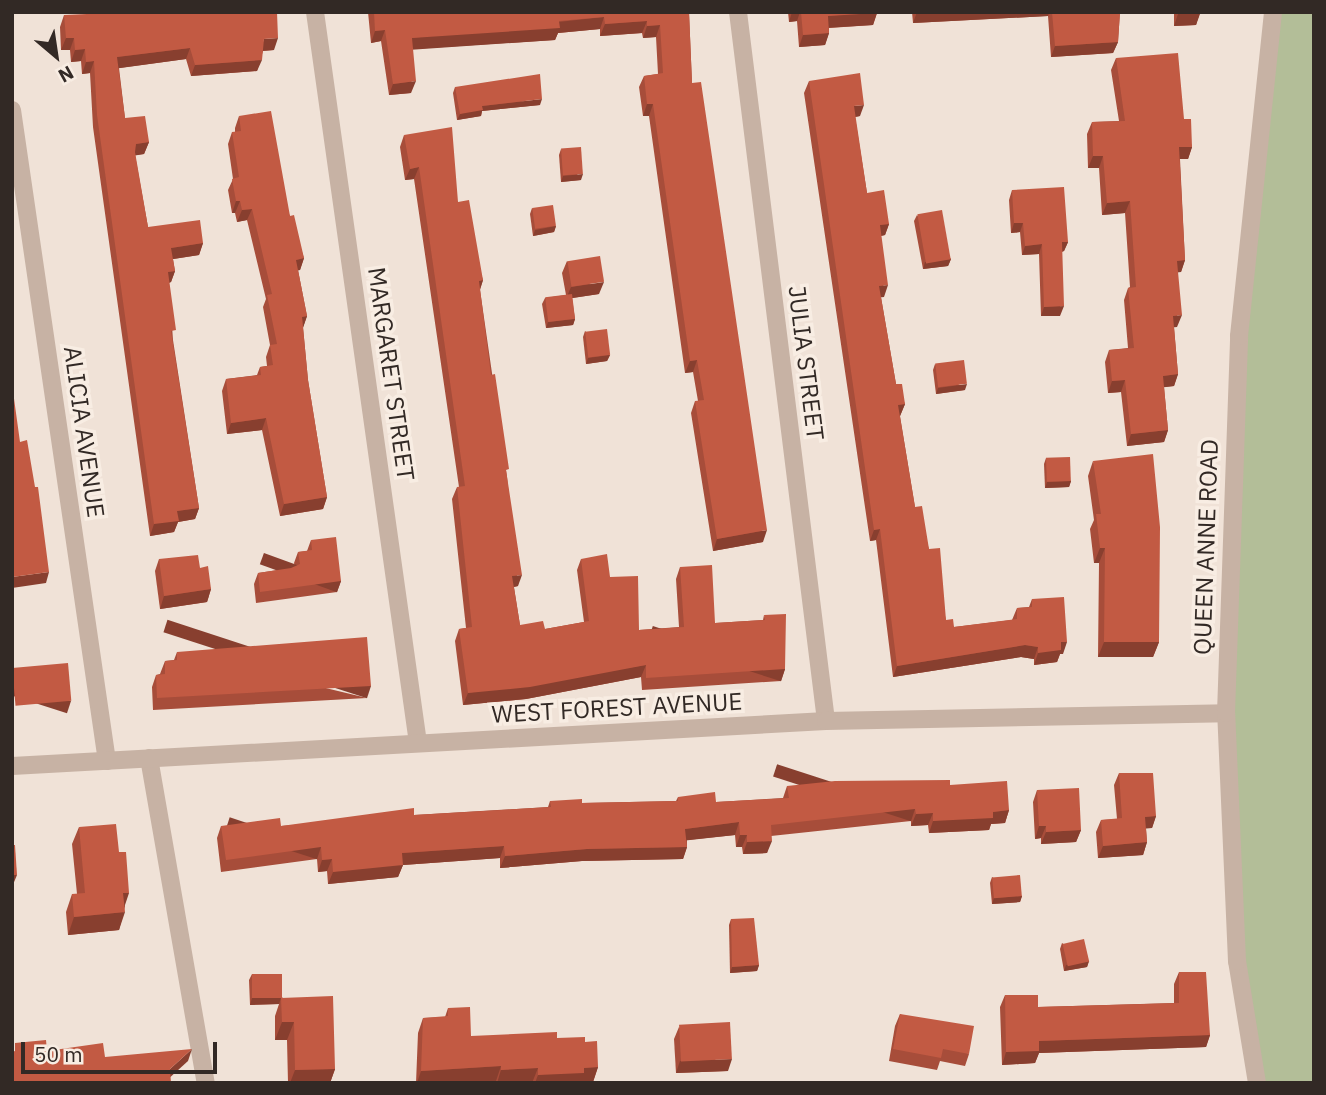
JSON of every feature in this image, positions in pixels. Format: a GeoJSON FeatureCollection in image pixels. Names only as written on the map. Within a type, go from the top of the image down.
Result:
{"type":"FeatureCollection","features":[{"type":"Feature","properties":{"kind":"street","name":"MARGARET STREET"},"geometry":{"type":"LineString","coordinates":[[315,12],[418,743]]}},
{"type":"Feature","properties":{"kind":"street","name":"JULIA STREET"},"geometry":{"type":"LineString","coordinates":[[738,12],[827,721]]}},
{"type":"Feature","properties":{"kind":"street","name":"QUEEN ANNE ROAD"},"geometry":{"type":"LineString","coordinates":[[1256,1083],[1237,961],[1226,713],[1239,336],[1273,12]]}},
{"type":"Feature","properties":{"kind":"street","name":"ALICIA AVENUE"},"geometry":{"type":"LineString","coordinates":[[12,110],[107,761]]}},
{"type":"Feature","properties":{"kind":"street","name":"WEST FOREST AVENUE"},"geometry":{"type":"LineString","coordinates":[[12,766],[827,721],[1226,713]]}},
{"type":"Feature","properties":{"kind":"street"},"geometry":{"type":"LineString","coordinates":[[149,758],[206,1083]]}},
{"type":"Feature","properties":{"kind":"green space"},"geometry":{"type":"Polygon","coordinates":[[[1273,12],[1314,12],[1314,1083],[1257,1083],[1228,812],[1233,479],[1273,12]]]}},
{"type":"Feature","properties":{"kind":"building"},"geometry":{"type":"Polygon","coordinates":[[[277,12],[278,38],[264,39],[262,60],[195,65],[190,48],[117,57],[125,118],[145,116],[149,142],[136,144],[135,152],[148,227],[200,220],[203,243],[171,248],[175,271],[168,272],[176,330],[171,331],[199,508],[177,511],[179,521],[154,524],[97,115],[94,61],[86,62],[85,49],[75,50],[74,38],[66,38],[64,15],[277,12]]]}},
{"type":"Feature","properties":{"kind":"building"},"geometry":{"type":"Polygon","coordinates":[[[374,12],[689,12],[692,83],[701,82],[767,530],[717,539],[695,401],[704,400],[697,360],[690,361],[653,104],[647,104],[644,76],[663,73],[660,25],[647,26],[647,21],[605,24],[604,17],[559,21],[560,28],[412,38],[416,81],[393,84],[385,30],[375,31],[374,12]]]}},
{"type":"Feature","properties":{"kind":"building"},"geometry":{"type":"Polygon","coordinates":[[[801,12],[877,13],[828,16],[829,33],[803,35],[801,12]]]}},
{"type":"Feature","properties":{"kind":"building"},"geometry":{"type":"Polygon","coordinates":[[[1052,12],[1120,12],[1118,42],[1055,46],[1052,12]]]}},
{"type":"Feature","properties":{"kind":"building"},"geometry":{"type":"Polygon","coordinates":[[[1200,12],[1200,14],[1178,14],[1200,12]]]}},
{"type":"Feature","properties":{"kind":"building"},"geometry":{"type":"Polygon","coordinates":[[[1178,53],[1184,119],[1191,119],[1192,147],[1179,147],[1185,260],[1177,261],[1182,315],[1173,316],[1178,374],[1163,376],[1168,430],[1131,434],[1125,380],[1112,381],[1109,350],[1134,348],[1128,288],[1136,287],[1130,201],[1107,203],[1103,156],[1093,156],[1092,122],[1125,121],[1116,58],[1178,53]]]}},
{"type":"Feature","properties":{"kind":"building"},"geometry":{"type":"Polygon","coordinates":[[[860,73],[864,105],[854,106],[867,193],[884,190],[889,224],[880,225],[888,285],[879,286],[896,384],[902,384],[905,404],[898,405],[915,507],[922,506],[929,549],[940,548],[946,620],[953,619],[954,627],[1017,619],[1017,608],[1032,607],[1032,599],[1064,597],[1067,642],[1061,642],[1061,650],[1038,653],[1038,647],[1025,645],[897,666],[880,529],[874,530],[809,81],[860,73]]]}},
{"type":"Feature","properties":{"kind":"building"},"geometry":{"type":"Polygon","coordinates":[[[540,74],[542,99],[482,106],[483,110],[460,114],[455,87],[540,74]]]}},
{"type":"Feature","properties":{"kind":"building"},"geometry":{"type":"Polygon","coordinates":[[[271,111],[290,216],[294,215],[304,258],[296,260],[307,316],[302,317],[308,380],[327,497],[284,504],[266,418],[231,423],[226,379],[261,375],[260,367],[273,365],[270,345],[277,344],[267,295],[272,294],[252,209],[242,210],[240,201],[236,201],[232,179],[239,177],[232,132],[241,131],[239,116],[271,111]]]}},
{"type":"Feature","properties":{"kind":"building"},"geometry":{"type":"Polygon","coordinates":[[[452,127],[458,202],[469,200],[483,280],[479,281],[491,375],[495,374],[509,469],[506,470],[522,575],[512,576],[520,625],[543,621],[545,629],[589,621],[581,559],[607,554],[610,577],[638,576],[639,630],[684,627],[680,567],[712,565],[715,623],[765,620],[764,615],[786,614],[785,669],[646,678],[646,665],[530,687],[468,693],[459,629],[472,627],[457,487],[465,486],[419,167],[410,169],[404,135],[452,127]]]}},
{"type":"Feature","properties":{"kind":"building"},"geometry":{"type":"Polygon","coordinates":[[[581,147],[583,174],[563,175],[561,148],[581,147]]]}},
{"type":"Feature","properties":{"kind":"building"},"geometry":{"type":"Polygon","coordinates":[[[1064,187],[1068,242],[1062,242],[1064,306],[1044,307],[1042,244],[1025,246],[1023,223],[1014,223],[1012,190],[1064,187]]]}},
{"type":"Feature","properties":{"kind":"building"},"geometry":{"type":"Polygon","coordinates":[[[553,205],[556,226],[535,229],[532,208],[553,205]]]}},
{"type":"Feature","properties":{"kind":"building"},"geometry":{"type":"Polygon","coordinates":[[[942,210],[951,259],[926,264],[917,214],[942,210]]]}},
{"type":"Feature","properties":{"kind":"building"},"geometry":{"type":"Polygon","coordinates":[[[600,256],[604,282],[571,287],[567,261],[600,256]]]}},
{"type":"Feature","properties":{"kind":"building"},"geometry":{"type":"Polygon","coordinates":[[[572,294],[575,319],[548,322],[545,297],[572,294]]]}},
{"type":"Feature","properties":{"kind":"building"},"geometry":{"type":"Polygon","coordinates":[[[607,329],[610,355],[588,357],[585,332],[607,329]]]}},
{"type":"Feature","properties":{"kind":"building"},"geometry":{"type":"Polygon","coordinates":[[[964,360],[967,384],[938,387],[935,364],[964,360]]]}},
{"type":"Feature","properties":{"kind":"building"},"geometry":{"type":"Polygon","coordinates":[[[12,384],[20,442],[27,440],[35,487],[38,487],[49,572],[12,577],[12,384]]]}},
{"type":"Feature","properties":{"kind":"building"},"geometry":{"type":"Polygon","coordinates":[[[1153,454],[1160,527],[1159,642],[1104,642],[1105,548],[1100,548],[1096,514],[1101,514],[1093,461],[1153,454]]]}},
{"type":"Feature","properties":{"kind":"building"},"geometry":{"type":"Polygon","coordinates":[[[1070,457],[1071,481],[1047,482],[1046,458],[1070,457]]]}},
{"type":"Feature","properties":{"kind":"building"},"geometry":{"type":"Polygon","coordinates":[[[336,537],[341,581],[260,592],[258,573],[300,564],[298,552],[312,550],[311,540],[336,537]]]}},
{"type":"Feature","properties":{"kind":"building"},"geometry":{"type":"Polygon","coordinates":[[[198,555],[200,568],[208,566],[211,589],[164,596],[159,559],[198,555]]]}},
{"type":"Feature","properties":{"kind":"building"},"geometry":{"type":"Polygon","coordinates":[[[367,637],[371,686],[157,698],[156,675],[165,674],[165,661],[177,660],[177,652],[367,637]]]}},
{"type":"Feature","properties":{"kind":"building"},"geometry":{"type":"Polygon","coordinates":[[[68,663],[71,701],[16,706],[12,668],[68,663]]]}},
{"type":"Feature","properties":{"kind":"building"},"geometry":{"type":"Polygon","coordinates":[[[1119,773],[1153,773],[1156,816],[1145,817],[1147,842],[1103,846],[1101,820],[1122,818],[1119,773]]]}},
{"type":"Feature","properties":{"kind":"building"},"geometry":{"type":"Polygon","coordinates":[[[950,780],[950,785],[1007,781],[1009,810],[993,812],[993,818],[933,821],[933,813],[916,814],[915,809],[771,825],[772,841],[747,842],[747,835],[740,835],[739,822],[685,829],[687,847],[587,849],[505,856],[504,846],[402,853],[403,865],[333,872],[332,859],[322,860],[321,847],[226,860],[221,826],[280,818],[281,826],[414,808],[414,815],[551,807],[550,801],[582,799],[582,803],[678,801],[678,797],[715,792],[716,802],[789,798],[787,786],[835,781],[950,780]]]}},
{"type":"Feature","properties":{"kind":"building"},"geometry":{"type":"Polygon","coordinates":[[[1079,788],[1081,830],[1046,832],[1046,826],[1039,826],[1037,790],[1079,788]]]}},
{"type":"Feature","properties":{"kind":"building"},"geometry":{"type":"Polygon","coordinates":[[[116,824],[119,852],[126,852],[129,893],[123,893],[125,912],[74,917],[72,894],[85,893],[79,827],[116,824]]]}},
{"type":"Feature","properties":{"kind":"building"},"geometry":{"type":"Polygon","coordinates":[[[12,845],[15,845],[17,875],[12,875],[12,845]]]}},
{"type":"Feature","properties":{"kind":"building"},"geometry":{"type":"Polygon","coordinates":[[[1020,875],[1022,896],[994,898],[992,877],[1020,875]]]}},
{"type":"Feature","properties":{"kind":"building"},"geometry":{"type":"Polygon","coordinates":[[[754,918],[759,965],[732,967],[731,919],[754,918]]]}},
{"type":"Feature","properties":{"kind":"building"},"geometry":{"type":"Polygon","coordinates":[[[1084,939],[1089,961],[1068,966],[1063,944],[1084,939]]]}},
{"type":"Feature","properties":{"kind":"building"},"geometry":{"type":"Polygon","coordinates":[[[1179,972],[1206,972],[1210,1035],[1039,1041],[1039,1051],[1006,1052],[1005,995],[1038,995],[1038,1007],[1179,1003],[1179,972]]]}},
{"type":"Feature","properties":{"kind":"building"},"geometry":{"type":"Polygon","coordinates":[[[252,974],[282,974],[282,998],[252,998],[252,974]]]}},
{"type":"Feature","properties":{"kind":"building"},"geometry":{"type":"Polygon","coordinates":[[[333,996],[335,1069],[295,1070],[294,1022],[282,1022],[281,998],[333,996]]]}},
{"type":"Feature","properties":{"kind":"building"},"geometry":{"type":"Polygon","coordinates":[[[470,1007],[471,1036],[557,1032],[557,1038],[585,1037],[585,1042],[597,1041],[598,1067],[584,1068],[584,1073],[538,1075],[538,1068],[501,1070],[501,1066],[421,1071],[423,1018],[448,1016],[448,1008],[470,1007]]]}},
{"type":"Feature","properties":{"kind":"building"},"geometry":{"type":"Polygon","coordinates":[[[900,1014],[974,1026],[969,1054],[943,1049],[941,1058],[893,1049],[900,1014]]]}},
{"type":"Feature","properties":{"kind":"building"},"geometry":{"type":"Polygon","coordinates":[[[730,1022],[732,1059],[681,1062],[679,1025],[730,1022]]]}},
{"type":"Feature","properties":{"kind":"building"},"geometry":{"type":"Polygon","coordinates":[[[46,1040],[47,1051],[103,1043],[105,1057],[192,1049],[170,1069],[171,1083],[12,1083],[12,1052],[15,1051],[15,1043],[46,1040]]]}}]}
